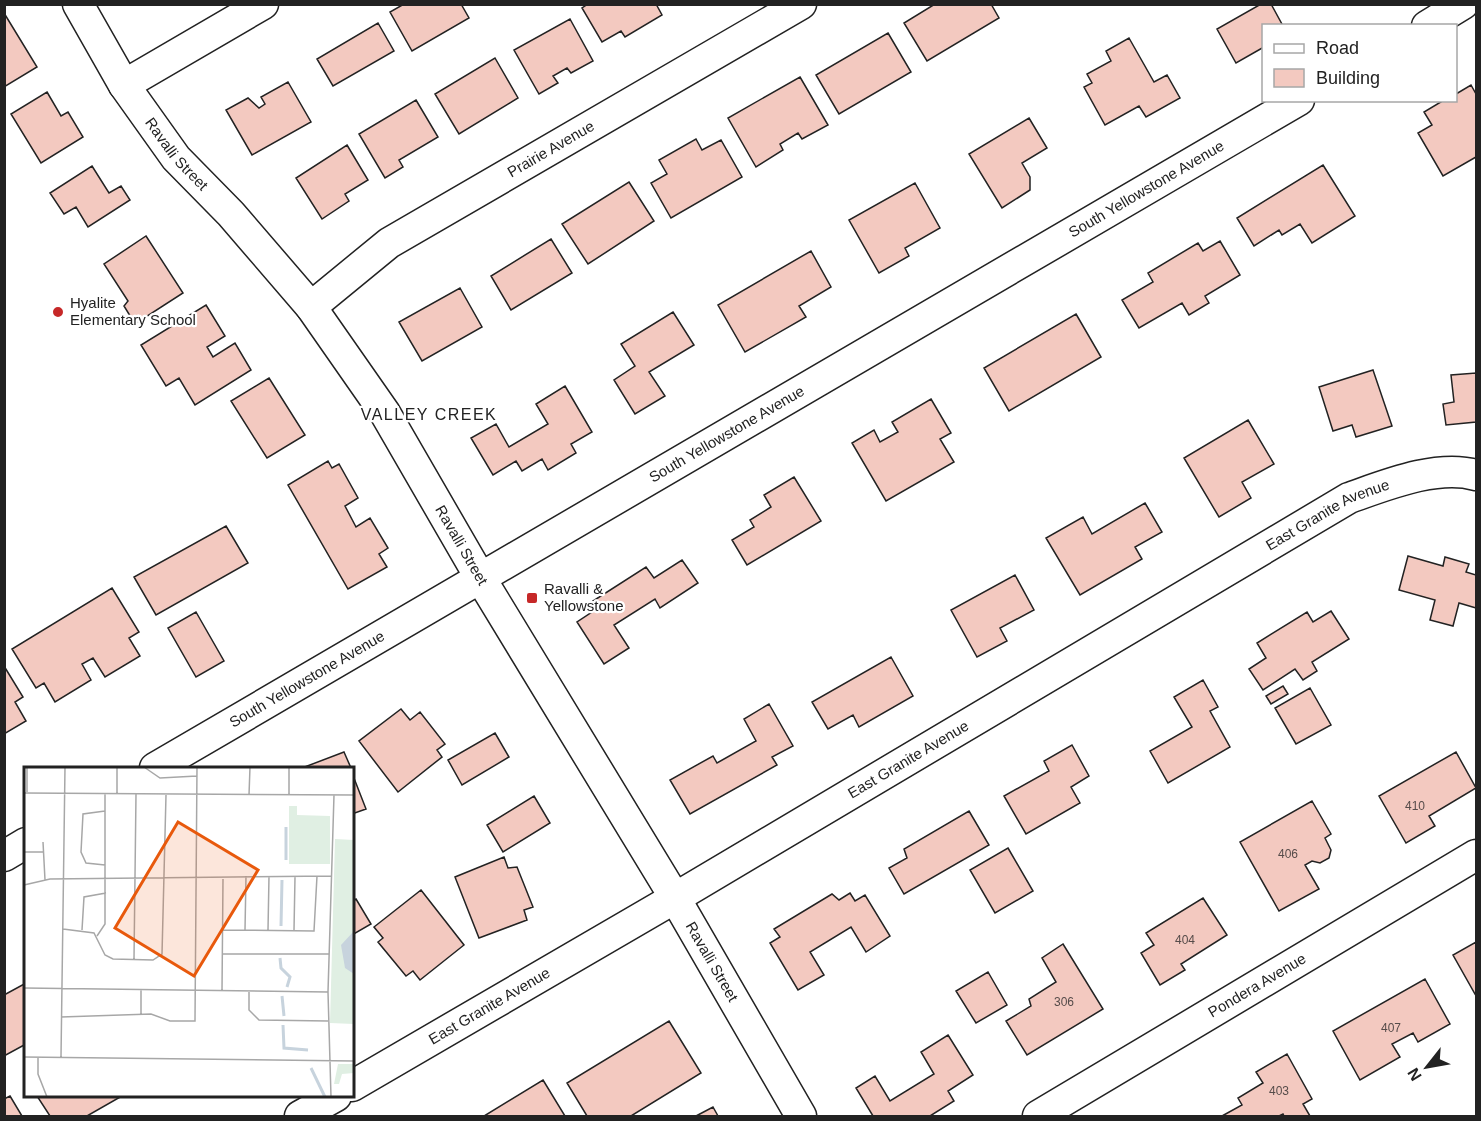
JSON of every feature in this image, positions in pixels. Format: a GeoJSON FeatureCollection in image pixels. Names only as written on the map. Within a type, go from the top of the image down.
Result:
{"type":"FeatureCollection","features":[{"type":"Feature","properties":{"kind":"street","name":"Ravalli Street"},"geometry":{"type":"LineString","coordinates":[[78,4],[124,85],[176,158],[231,214],[311,307],[385,413],[481,579],[675,898],[801,1116]]}},
{"type":"Feature","properties":{"kind":"street"},"geometry":{"type":"LineString","coordinates":[[124,85],[263,4]]}},
{"type":"Feature","properties":{"kind":"street","name":"Prairie Avenue"},"geometry":{"type":"LineString","coordinates":[[311,307],[389,243],[801,4]]}},
{"type":"Feature","properties":{"kind":"street"},"geometry":{"type":"LineString","coordinates":[[1430,24],[1463,4]]}},
{"type":"Feature","properties":{"kind":"street","name":"South Yellowstone Avenue"},"geometry":{"type":"LineString","coordinates":[[156,767],[1296,102]]}},
{"type":"Feature","properties":{"kind":"street","name":"East Granite Avenue"},"geometry":{"type":"LineString","coordinates":[[354,1085],[675,898],[1349,498],[1402,479],[1462,471],[1476,475]]}},
{"type":"Feature","properties":{"kind":"street"},"geometry":{"type":"LineString","coordinates":[[4,855],[24,844]]}},
{"type":"Feature","properties":{"kind":"street","name":"Pondera Avenue"},"geometry":{"type":"LineString","coordinates":[[1038,1116],[1476,855]]}},
{"type":"Feature","properties":{"kind":"street"},"geometry":{"type":"LineString","coordinates":[[300,1116],[333,1097]]}},
{"type":"Feature","properties":{"kind":"building"},"geometry":{"type":"Polygon","coordinates":[[[404,4],[461,4],[469,18],[412,51],[390,12],[404,4]]]}},
{"type":"Feature","properties":{"kind":"building"},"geometry":{"type":"Polygon","coordinates":[[[588,4],[656,4],[662,15],[625,37],[621,31],[602,42],[582,8],[588,4]]]}},
{"type":"Feature","properties":{"kind":"building"},"geometry":{"type":"Polygon","coordinates":[[[935,4],[991,4],[999,18],[927,61],[904,23],[935,4]]]}},
{"type":"Feature","properties":{"kind":"building"},"geometry":{"type":"Polygon","coordinates":[[[1261,4],[1271,4],[1282,24],[1262,24],[1262,48],[1236,63],[1217,29],[1261,4]]]}},
{"type":"Feature","properties":{"kind":"building"},"geometry":{"type":"Polygon","coordinates":[[[4,13],[37,67],[4,87],[4,13]]]}},
{"type":"Feature","properties":{"kind":"building"},"geometry":{"type":"Polygon","coordinates":[[[570,19],[593,61],[571,73],[567,68],[553,76],[558,83],[539,94],[514,50],[570,19]]]}},
{"type":"Feature","properties":{"kind":"building"},"geometry":{"type":"Polygon","coordinates":[[[378,23],[394,51],[333,86],[317,59],[378,23]]]}},
{"type":"Feature","properties":{"kind":"building"},"geometry":{"type":"Polygon","coordinates":[[[888,33],[911,72],[839,114],[816,75],[888,33]]]}},
{"type":"Feature","properties":{"kind":"building"},"geometry":{"type":"Polygon","coordinates":[[[1129,38],[1154,82],[1167,75],[1180,98],[1146,117],[1139,106],[1105,125],[1084,87],[1092,83],[1087,74],[1111,61],[1106,51],[1129,38]]]}},
{"type":"Feature","properties":{"kind":"building"},"geometry":{"type":"Polygon","coordinates":[[[495,58],[518,98],[459,134],[435,94],[495,58]]]}},
{"type":"Feature","properties":{"kind":"building"},"geometry":{"type":"Polygon","coordinates":[[[800,77],[828,125],[802,139],[798,133],[780,144],[783,150],[756,167],[728,118],[800,77]]]}},
{"type":"Feature","properties":{"kind":"building"},"geometry":{"type":"Polygon","coordinates":[[[288,82],[311,122],[252,155],[226,110],[248,98],[259,108],[265,104],[261,97],[288,82]]]}},
{"type":"Feature","properties":{"kind":"building"},"geometry":{"type":"Polygon","coordinates":[[[1471,85],[1476,94],[1476,157],[1443,176],[1418,133],[1432,125],[1424,112],[1441,102],[1457,102],[1457,93],[1471,85]]]}},
{"type":"Feature","properties":{"kind":"building"},"geometry":{"type":"Polygon","coordinates":[[[47,92],[61,116],[68,112],[83,137],[41,163],[11,114],[47,92]]]}},
{"type":"Feature","properties":{"kind":"building"},"geometry":{"type":"Polygon","coordinates":[[[416,100],[438,137],[399,160],[403,167],[385,178],[359,134],[416,100]]]}},
{"type":"Feature","properties":{"kind":"building"},"geometry":{"type":"Polygon","coordinates":[[[1029,118],[1047,148],[1022,163],[1030,177],[1030,190],[1002,208],[969,154],[1029,118]]]}},
{"type":"Feature","properties":{"kind":"building"},"geometry":{"type":"Polygon","coordinates":[[[696,139],[702,150],[721,140],[742,177],[671,218],[651,183],[667,174],[659,160],[696,139]]]}},
{"type":"Feature","properties":{"kind":"building"},"geometry":{"type":"Polygon","coordinates":[[[347,145],[368,180],[345,194],[349,201],[322,219],[296,178],[347,145]]]}},
{"type":"Feature","properties":{"kind":"building"},"geometry":{"type":"Polygon","coordinates":[[[1323,165],[1355,216],[1312,243],[1300,224],[1282,235],[1279,230],[1254,246],[1237,218],[1323,165]]]}},
{"type":"Feature","properties":{"kind":"building"},"geometry":{"type":"Polygon","coordinates":[[[92,166],[109,193],[121,186],[130,200],[88,227],[76,207],[64,214],[50,193],[92,166]]]}},
{"type":"Feature","properties":{"kind":"building"},"geometry":{"type":"Polygon","coordinates":[[[629,182],[654,221],[588,264],[562,224],[629,182]]]}},
{"type":"Feature","properties":{"kind":"building"},"geometry":{"type":"Polygon","coordinates":[[[915,183],[940,228],[905,248],[909,256],[879,273],[849,220],[915,183]]]}},
{"type":"Feature","properties":{"kind":"building"},"geometry":{"type":"Polygon","coordinates":[[[146,236],[183,293],[135,324],[124,306],[128,301],[104,264],[146,236]]]}},
{"type":"Feature","properties":{"kind":"building"},"geometry":{"type":"Polygon","coordinates":[[[551,239],[572,273],[511,310],[491,276],[551,239]]]}},
{"type":"Feature","properties":{"kind":"building"},"geometry":{"type":"Polygon","coordinates":[[[1220,241],[1240,275],[1205,296],[1209,303],[1189,315],[1182,303],[1139,328],[1122,300],[1153,282],[1148,273],[1198,243],[1203,251],[1220,241]]]}},
{"type":"Feature","properties":{"kind":"building"},"geometry":{"type":"Polygon","coordinates":[[[811,251],[831,287],[799,306],[806,317],[745,352],[718,305],[811,251]]]}},
{"type":"Feature","properties":{"kind":"building"},"geometry":{"type":"Polygon","coordinates":[[[460,288],[482,327],[422,361],[399,322],[460,288]]]}},
{"type":"Feature","properties":{"kind":"building"},"geometry":{"type":"Polygon","coordinates":[[[206,305],[225,336],[207,347],[213,357],[235,343],[251,370],[195,405],[179,378],[166,386],[141,345],[206,305]]]}},
{"type":"Feature","properties":{"kind":"building"},"geometry":{"type":"Polygon","coordinates":[[[673,312],[694,345],[649,372],[665,396],[635,414],[614,380],[635,366],[621,344],[673,312]]]}},
{"type":"Feature","properties":{"kind":"building"},"geometry":{"type":"Polygon","coordinates":[[[1076,314],[1101,357],[1009,411],[984,368],[1076,314]]]}},
{"type":"Feature","properties":{"kind":"building"},"geometry":{"type":"Polygon","coordinates":[[[1373,370],[1392,426],[1356,437],[1352,425],[1333,431],[1319,387],[1373,370]]]}},
{"type":"Feature","properties":{"kind":"building"},"geometry":{"type":"Polygon","coordinates":[[[1476,373],[1476,422],[1446,425],[1443,404],[1454,402],[1451,375],[1476,373]]]}},
{"type":"Feature","properties":{"kind":"building"},"geometry":{"type":"Polygon","coordinates":[[[269,378],[305,435],[267,458],[231,401],[269,378]]]}},
{"type":"Feature","properties":{"kind":"building"},"geometry":{"type":"Polygon","coordinates":[[[565,386],[592,432],[571,444],[576,453],[548,470],[542,459],[522,471],[516,461],[493,475],[471,438],[496,424],[509,447],[548,424],[536,404],[565,386]]]}},
{"type":"Feature","properties":{"kind":"building"},"geometry":{"type":"Polygon","coordinates":[[[931,399],[951,433],[940,439],[954,462],[886,501],[852,443],[874,430],[880,442],[898,432],[892,422],[931,399]]]}},
{"type":"Feature","properties":{"kind":"building"},"geometry":{"type":"Polygon","coordinates":[[[1248,420],[1274,464],[1242,482],[1251,498],[1219,517],[1184,458],[1248,420]]]}},
{"type":"Feature","properties":{"kind":"building"},"geometry":{"type":"Polygon","coordinates":[[[328,461],[332,468],[339,464],[358,498],[345,506],[356,527],[370,518],[388,548],[379,554],[387,567],[348,589],[288,485],[328,461]]]}},
{"type":"Feature","properties":{"kind":"building"},"geometry":{"type":"Polygon","coordinates":[[[794,477],[821,521],[747,565],[732,540],[754,527],[750,520],[771,507],[764,495],[794,477]]]}},
{"type":"Feature","properties":{"kind":"building"},"geometry":{"type":"Polygon","coordinates":[[[1145,503],[1162,532],[1135,547],[1142,559],[1080,595],[1046,538],[1083,517],[1092,534],[1145,503]]]}},
{"type":"Feature","properties":{"kind":"building"},"geometry":{"type":"Polygon","coordinates":[[[226,526],[248,563],[156,615],[134,577],[226,526]]]}},
{"type":"Feature","properties":{"kind":"building"},"geometry":{"type":"Polygon","coordinates":[[[1408,556],[1443,566],[1445,557],[1469,564],[1466,572],[1476,575],[1476,608],[1459,603],[1453,626],[1430,620],[1435,600],[1399,590],[1408,556]]]}},
{"type":"Feature","properties":{"kind":"building"},"geometry":{"type":"Polygon","coordinates":[[[682,560],[698,583],[660,608],[655,599],[614,625],[629,648],[604,664],[577,622],[598,608],[593,601],[646,567],[654,578],[682,560]]]}},
{"type":"Feature","properties":{"kind":"building"},"geometry":{"type":"Polygon","coordinates":[[[1015,575],[1034,610],[1000,628],[1007,641],[977,657],[951,610],[1015,575]]]}},
{"type":"Feature","properties":{"kind":"building"},"geometry":{"type":"Polygon","coordinates":[[[112,588],[139,632],[129,638],[140,656],[105,677],[93,658],[82,664],[91,680],[55,702],[44,683],[36,688],[12,649],[112,588]]]}},
{"type":"Feature","properties":{"kind":"building"},"geometry":{"type":"Polygon","coordinates":[[[1331,611],[1349,639],[1312,662],[1317,671],[1303,680],[1295,669],[1263,690],[1249,669],[1266,658],[1257,643],[1307,612],[1313,622],[1331,611]]]}},
{"type":"Feature","properties":{"kind":"building"},"geometry":{"type":"Polygon","coordinates":[[[196,612],[224,661],[196,677],[168,628],[196,612]]]}},
{"type":"Feature","properties":{"kind":"building"},"geometry":{"type":"Polygon","coordinates":[[[891,657],[913,696],[859,727],[853,715],[828,729],[812,702],[891,657]]]}},
{"type":"Feature","properties":{"kind":"building"},"geometry":{"type":"Polygon","coordinates":[[[4,666],[23,697],[15,702],[26,721],[4,734],[4,666]]]}},
{"type":"Feature","properties":{"kind":"building"},"geometry":{"type":"Polygon","coordinates":[[[1203,680],[1218,707],[1210,711],[1230,747],[1168,783],[1150,751],[1192,727],[1174,697],[1203,680]]]}},
{"type":"Feature","properties":{"kind":"building"},"geometry":{"type":"Polygon","coordinates":[[[1283,686],[1288,694],[1271,704],[1266,696],[1283,686]]]}},
{"type":"Feature","properties":{"kind":"building"},"geometry":{"type":"Polygon","coordinates":[[[1310,688],[1331,725],[1296,744],[1275,708],[1310,688]]]}},
{"type":"Feature","properties":{"kind":"building"},"geometry":{"type":"Polygon","coordinates":[[[769,704],[793,746],[772,757],[777,765],[690,814],[670,780],[713,756],[717,763],[756,741],[744,719],[769,704]]]}},
{"type":"Feature","properties":{"kind":"building"},"geometry":{"type":"Polygon","coordinates":[[[401,709],[410,720],[420,712],[445,744],[437,750],[442,757],[398,792],[359,741],[401,709]]]}},
{"type":"Feature","properties":{"kind":"building"},"geometry":{"type":"Polygon","coordinates":[[[495,733],[509,757],[462,785],[448,760],[495,733]]]}},
{"type":"Feature","properties":{"kind":"building"},"geometry":{"type":"Polygon","coordinates":[[[1072,745],[1089,776],[1071,787],[1080,803],[1026,834],[1004,796],[1049,771],[1044,761],[1072,745]]]}},
{"type":"Feature","properties":{"kind":"building"},"geometry":{"type":"Polygon","coordinates":[[[344,752],[351,767],[305,767],[344,752]]]}},
{"type":"Feature","properties":{"kind":"building"},"geometry":{"type":"Polygon","coordinates":[[[1456,752],[1476,788],[1429,816],[1435,826],[1406,843],[1379,796],[1456,752]]]}},
{"type":"Feature","properties":{"kind":"building"},"geometry":{"type":"Polygon","coordinates":[[[354,778],[366,809],[354,813],[354,778]]]}},
{"type":"Feature","properties":{"kind":"building"},"geometry":{"type":"Polygon","coordinates":[[[534,796],[550,823],[503,852],[487,825],[534,796]]]}},
{"type":"Feature","properties":{"kind":"building"},"geometry":{"type":"Polygon","coordinates":[[[1312,801],[1331,834],[1325,838],[1331,850],[1329,858],[1320,863],[1312,861],[1305,865],[1319,889],[1279,911],[1240,842],[1312,801]]]}},
{"type":"Feature","properties":{"kind":"building"},"geometry":{"type":"Polygon","coordinates":[[[969,811],[989,845],[904,894],[889,868],[907,858],[904,849],[969,811]]]}},
{"type":"Feature","properties":{"kind":"building"},"geometry":{"type":"Polygon","coordinates":[[[1008,848],[1033,891],[995,913],[970,870],[1008,848]]]}},
{"type":"Feature","properties":{"kind":"building"},"geometry":{"type":"Polygon","coordinates":[[[504,857],[508,868],[517,867],[533,907],[524,910],[527,920],[479,938],[455,877],[504,857]]]}},
{"type":"Feature","properties":{"kind":"building"},"geometry":{"type":"Polygon","coordinates":[[[421,890],[464,945],[420,980],[413,971],[406,976],[378,942],[383,938],[374,927],[421,890]]]}},
{"type":"Feature","properties":{"kind":"building"},"geometry":{"type":"Polygon","coordinates":[[[850,893],[855,901],[865,895],[890,936],[866,952],[851,927],[810,952],[824,975],[798,990],[770,943],[780,937],[774,929],[832,894],[839,900],[850,893]]]}},
{"type":"Feature","properties":{"kind":"building"},"geometry":{"type":"Polygon","coordinates":[[[1203,898],[1227,935],[1181,964],[1185,970],[1160,985],[1141,953],[1154,945],[1146,933],[1203,898]]]}},
{"type":"Feature","properties":{"kind":"building"},"geometry":{"type":"Polygon","coordinates":[[[356,899],[371,924],[354,934],[354,900],[356,899]]]}},
{"type":"Feature","properties":{"kind":"building"},"geometry":{"type":"Polygon","coordinates":[[[1476,942],[1476,993],[1475,994],[1453,955],[1476,942]]]}},
{"type":"Feature","properties":{"kind":"building"},"geometry":{"type":"Polygon","coordinates":[[[1063,944],[1103,1009],[1027,1055],[1006,1021],[1031,1006],[1029,999],[1056,982],[1042,958],[1063,944]]]}},
{"type":"Feature","properties":{"kind":"building"},"geometry":{"type":"Polygon","coordinates":[[[988,972],[1007,1005],[976,1023],[956,991],[988,972]]]}},
{"type":"Feature","properties":{"kind":"building"},"geometry":{"type":"Polygon","coordinates":[[[1425,979],[1450,1024],[1418,1042],[1413,1033],[1392,1044],[1400,1057],[1360,1080],[1333,1031],[1425,979]]]}},
{"type":"Feature","properties":{"kind":"building"},"geometry":{"type":"Polygon","coordinates":[[[24,984],[24,1045],[4,1056],[4,995],[24,984]]]}},
{"type":"Feature","properties":{"kind":"building"},"geometry":{"type":"Polygon","coordinates":[[[669,1021],[701,1073],[631,1116],[587,1116],[567,1083],[669,1021]]]}},
{"type":"Feature","properties":{"kind":"building"},"geometry":{"type":"Polygon","coordinates":[[[948,1035],[973,1075],[948,1091],[954,1101],[930,1116],[873,1116],[856,1088],[875,1076],[890,1101],[934,1074],[921,1052],[948,1035]]]}},
{"type":"Feature","properties":{"kind":"building"},"geometry":{"type":"Polygon","coordinates":[[[1287,1054],[1312,1099],[1303,1104],[1310,1116],[1284,1116],[1283,1114],[1279,1116],[1222,1116],[1242,1105],[1238,1098],[1263,1083],[1256,1072],[1287,1054]]]}},
{"type":"Feature","properties":{"kind":"building"},"geometry":{"type":"Polygon","coordinates":[[[543,1080],[565,1116],[484,1116],[543,1080]]]}},
{"type":"Feature","properties":{"kind":"building"},"geometry":{"type":"Polygon","coordinates":[[[10,1096],[22,1116],[4,1116],[4,1099],[10,1096]]]}},
{"type":"Feature","properties":{"kind":"building"},"geometry":{"type":"Polygon","coordinates":[[[38,1097],[120,1097],[87,1116],[50,1116],[38,1097]]]}},
{"type":"Feature","properties":{"kind":"building"},"geometry":{"type":"Polygon","coordinates":[[[713,1107],[718,1116],[696,1116],[713,1107]]]}},
{"type":"Feature","properties":{"kind":"place","name":"Hyalite Elementary School"},"geometry":{"type":"Point","coordinates":[58,312]}},
{"type":"Feature","properties":{"kind":"place","name":"Ravalli & Yellowstone"},"geometry":{"type":"Point","coordinates":[532,598]}},
{"type":"Feature","properties":{"kind":"district","name":"VALLEY CREEK"},"geometry":{"type":"Point","coordinates":[429,414]}}]}
